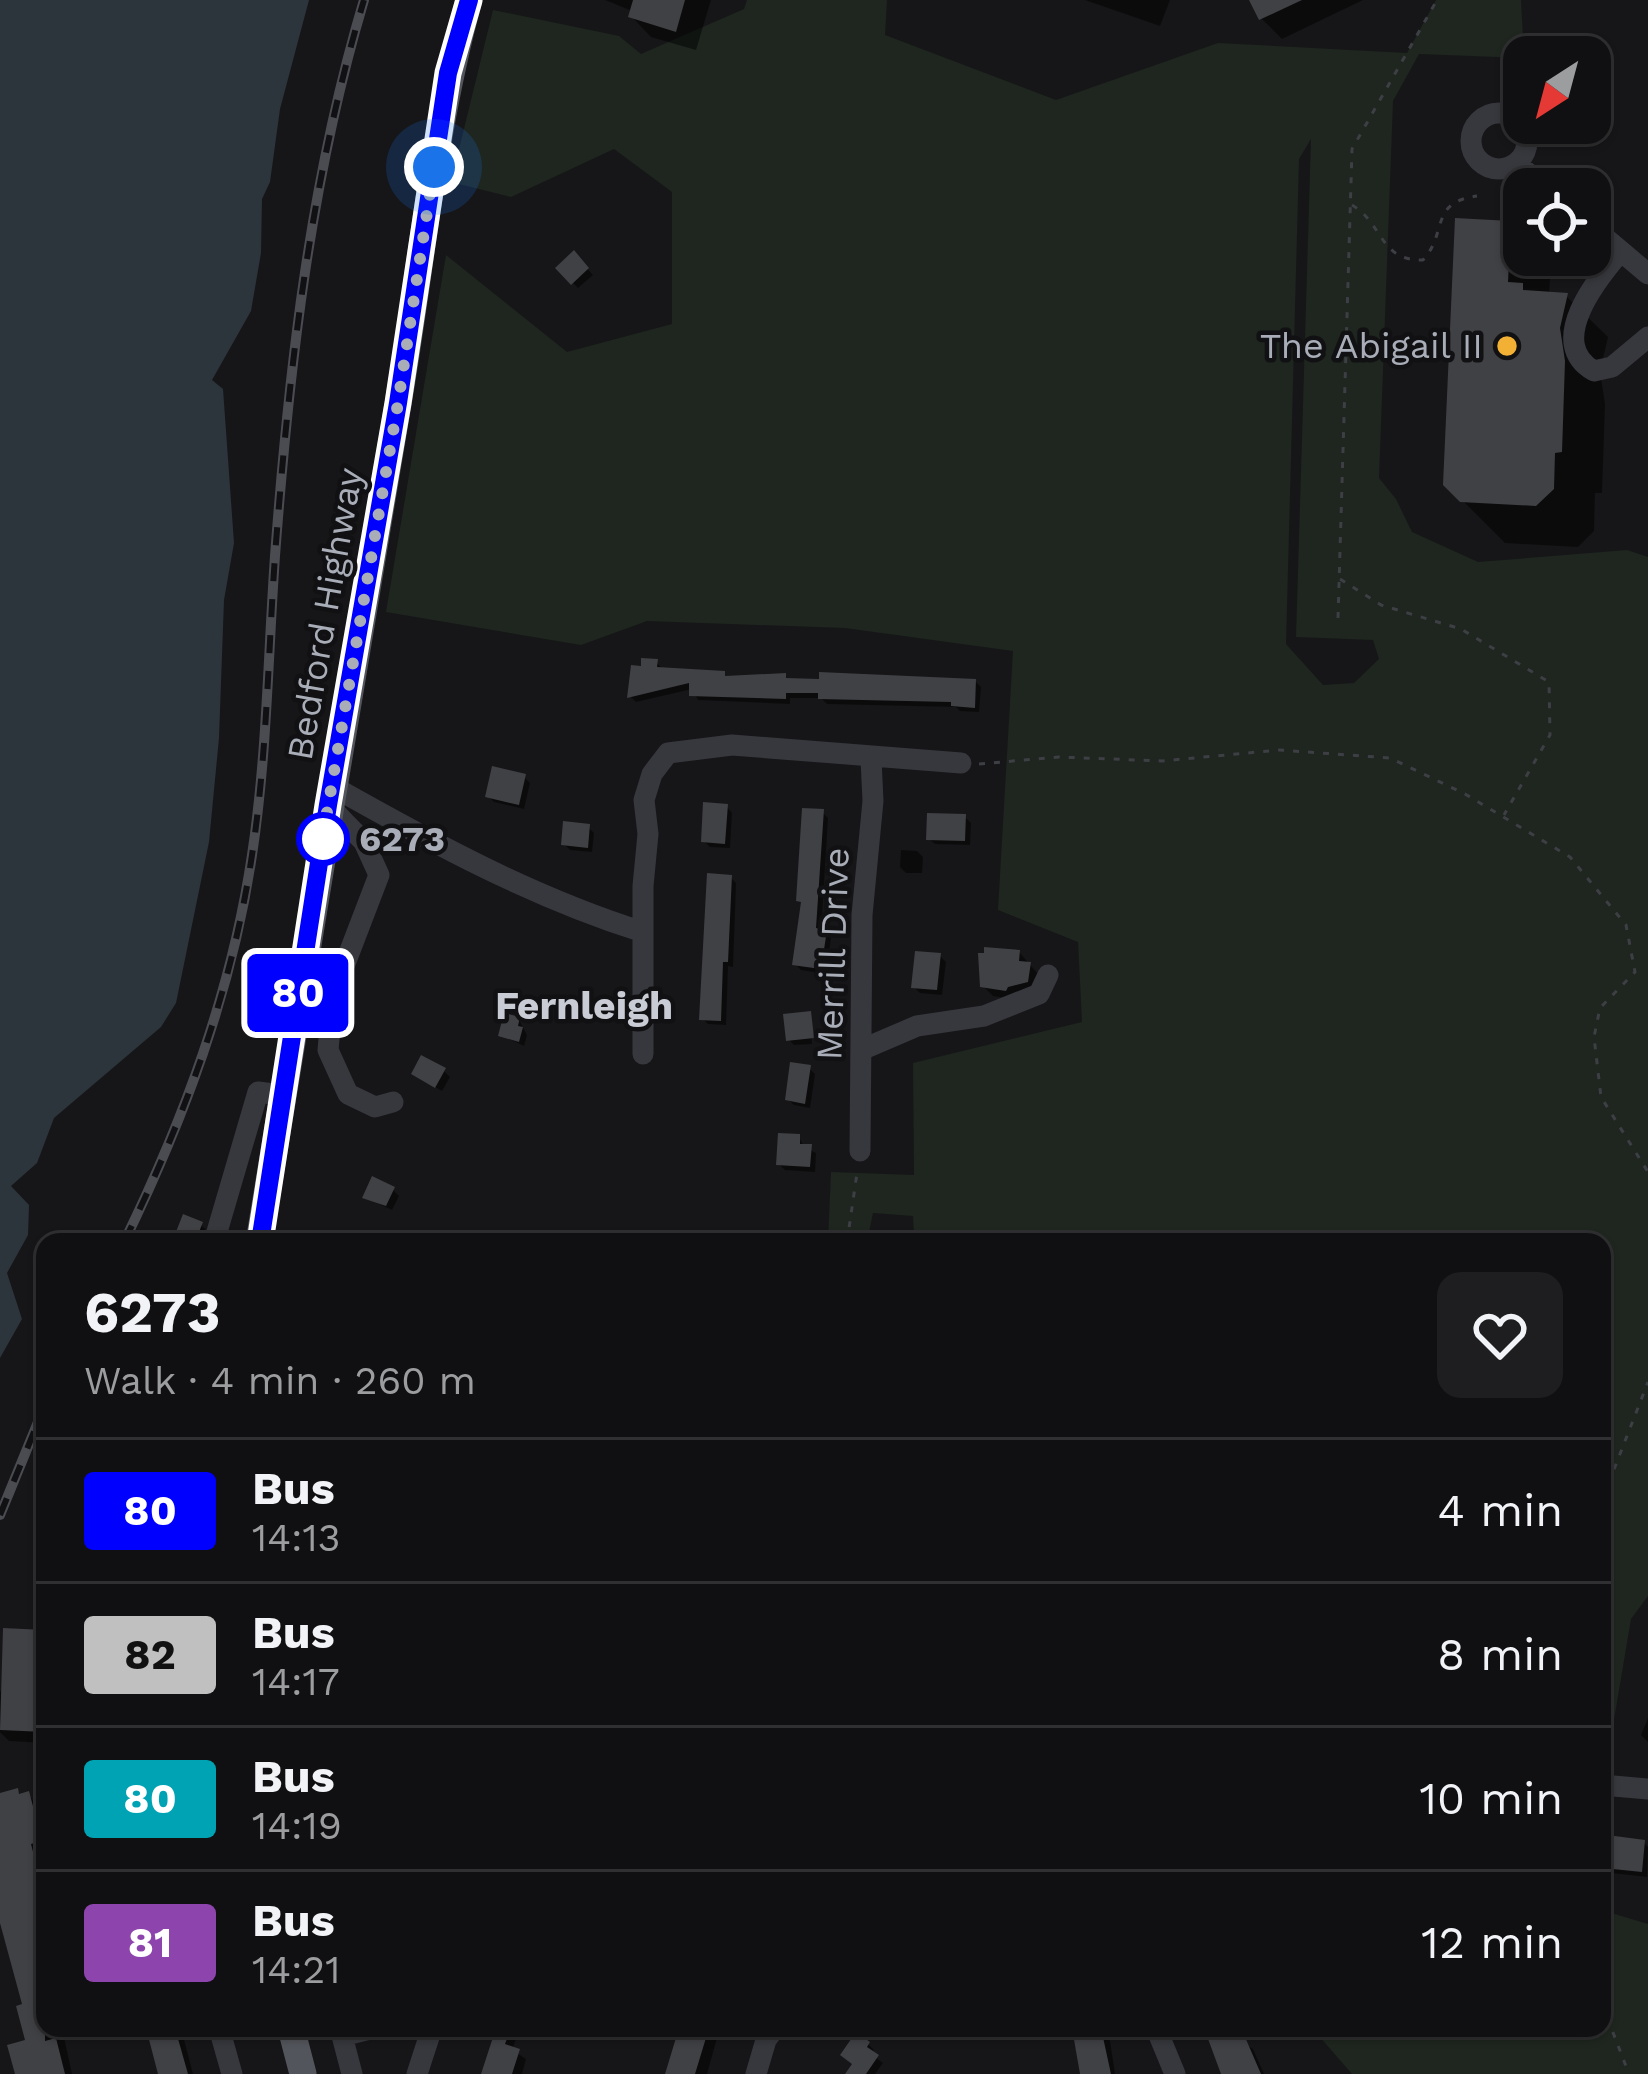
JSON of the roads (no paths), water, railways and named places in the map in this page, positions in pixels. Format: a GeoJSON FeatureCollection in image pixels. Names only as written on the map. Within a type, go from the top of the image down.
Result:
{"type":"FeatureCollection","features":[{"type":"Feature","properties":{"kind":"main road","name":"Bedford Highway"},"geometry":{"type":"LineString","coordinates":[[261,1233],[448,73],[469,0]]}},
{"type":"Feature","properties":{"kind":"main road"},"geometry":{"type":"LineString","coordinates":[[295,2037],[303,2074]]}},
{"type":"Feature","properties":{"kind":"street"},"geometry":{"type":"LineString","coordinates":[[1516,163],[1522,168]]}},
{"type":"Feature","properties":{"kind":"street"},"geometry":{"type":"LineString","coordinates":[[1611,242],[1648,274]]}},
{"type":"Feature","properties":{"kind":"street"},"geometry":{"type":"LineString","coordinates":[[1622,251],[1583,305],[1574,325],[1574,351],[1594,371],[1612,368],[1648,337]]}},
{"type":"Feature","properties":{"kind":"street"},"geometry":{"type":"LineString","coordinates":[[643,1054],[648,834],[644,800],[652,774],[668,753],[732,745],[961,763]]}},
{"type":"Feature","properties":{"kind":"street","name":"Merrill Drive"},"geometry":{"type":"LineString","coordinates":[[860,1151],[862,915],[873,801],[872,759]]}},
{"type":"Feature","properties":{"kind":"street"},"geometry":{"type":"LineString","coordinates":[[330,795],[586,914],[643,932]]}},
{"type":"Feature","properties":{"kind":"street"},"geometry":{"type":"LineString","coordinates":[[330,795],[364,842],[379,875],[333,995],[328,1050],[348,1094],[375,1107],[393,1102]]}},
{"type":"Feature","properties":{"kind":"street"},"geometry":{"type":"LineString","coordinates":[[862,1050],[917,1026],[984,1016],[1039,994],[1048,975]]}},
{"type":"Feature","properties":{"kind":"street"},"geometry":{"type":"LineString","coordinates":[[217,1233],[257,1092],[282,1095]]}},
{"type":"Feature","properties":{"kind":"street"},"geometry":{"type":"LineString","coordinates":[[1611,1786],[1648,1789]]}},
{"type":"Feature","properties":{"kind":"street"},"geometry":{"type":"LineString","coordinates":[[222,2037],[232,2074]]}},
{"type":"Feature","properties":{"kind":"street"},"geometry":{"type":"LineString","coordinates":[[342,2037],[352,2074]]}},
{"type":"Feature","properties":{"kind":"street"},"geometry":{"type":"LineString","coordinates":[[417,2074],[429,2037]]}},
{"type":"Feature","properties":{"kind":"street"},"geometry":{"type":"LineString","coordinates":[[756,2074],[768,2037]]}},
{"type":"Feature","properties":{"kind":"street"},"geometry":{"type":"LineString","coordinates":[[1160,2037],[1174,2074]]}},
{"type":"Feature","properties":{"kind":"railway"},"geometry":{"type":"LineString","coordinates":[[128,1233],[203,1053],[243,906],[261,780],[295,346],[329,137],[364,0]]}},
{"type":"Feature","properties":{"kind":"railway"},"geometry":{"type":"LineString","coordinates":[[0,1515],[36,1427]]}},
{"type":"Feature","properties":{"kind":"place","name":"The Abigail II"},"geometry":{"type":"Point","coordinates":[1507,346]}},
{"type":"Feature","properties":{"kind":"place","name":"6273"},"geometry":{"type":"Point","coordinates":[323,839]}},
{"type":"Feature","properties":{"kind":"district","name":"Fernleigh"},"geometry":{"type":"Point","coordinates":[584,1005]}}]}
